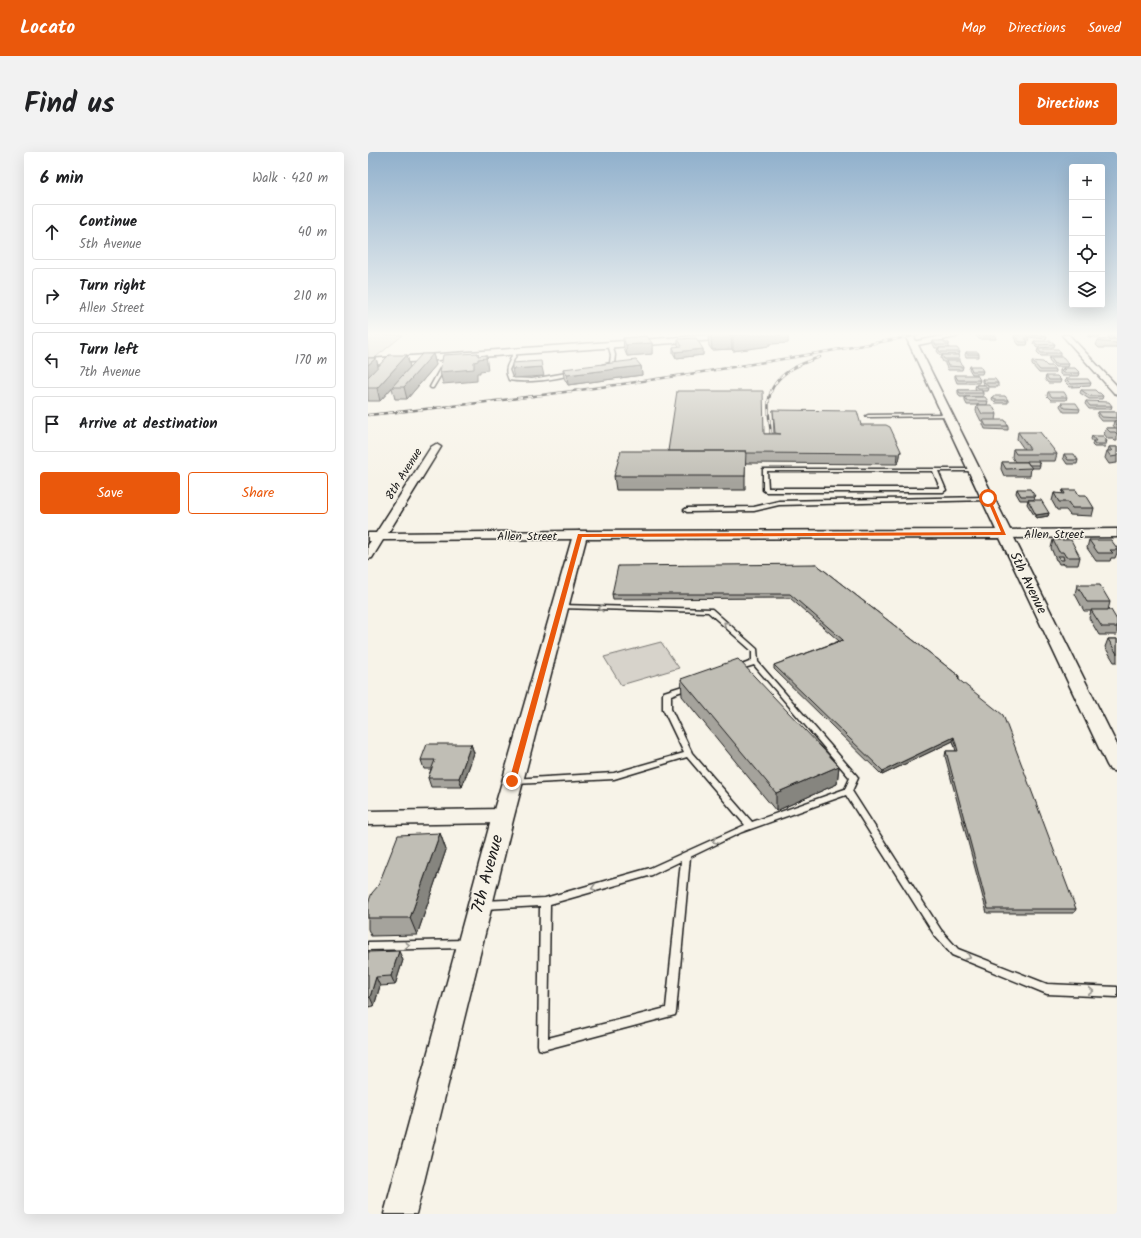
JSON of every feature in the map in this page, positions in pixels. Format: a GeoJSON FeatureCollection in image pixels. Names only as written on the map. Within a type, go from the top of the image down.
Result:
{"type":"FeatureCollection","features":[{"type":"Feature","properties":{"kind":"street","name":"5th Avenue"},"geometry":{"type":"LineString","coordinates":[[933,385],[1004,534],[1117,765]]}},
{"type":"Feature","properties":{"kind":"street","name":"8th Avenue"},"geometry":{"type":"LineString","coordinates":[[368,555],[374,537],[436,447]]}},
{"type":"Feature","properties":{"kind":"street","name":"Allen Street"},"geometry":{"type":"LineString","coordinates":[[374,537],[1117,533]]}},
{"type":"Feature","properties":{"kind":"street","name":"7th Avenue"},"geometry":{"type":"LineString","coordinates":[[400,1214],[512,781],[580,536]]}},
{"type":"Feature","properties":{"kind":"street"},"geometry":{"type":"LineString","coordinates":[[374,820],[503,816]]}},
{"type":"Feature","properties":{"kind":"lane"},"geometry":{"type":"LineString","coordinates":[[868,416],[948,415]]}},
{"type":"Feature","properties":{"kind":"lane"},"geometry":{"type":"LineString","coordinates":[[935,470],[943,490],[766,490],[765,470],[935,470],[974,470]]}},
{"type":"Feature","properties":{"kind":"lane"},"geometry":{"type":"LineString","coordinates":[[687,510],[754,509],[779,503],[988,498]]}},
{"type":"Feature","properties":{"kind":"lane"},"geometry":{"type":"LineString","coordinates":[[480,905],[545,902],[652,871],[751,826],[848,790],[854,778],[755,662],[755,650],[710,610],[561,607]]}},
{"type":"Feature","properties":{"kind":"lane"},"geometry":{"type":"LineString","coordinates":[[726,673],[755,662]]}},
{"type":"Feature","properties":{"kind":"lane"},"geometry":{"type":"LineString","coordinates":[[696,684],[667,694],[667,709],[689,754],[751,826]]}},
{"type":"Feature","properties":{"kind":"lane"},"geometry":{"type":"LineString","coordinates":[[512,781],[614,776],[689,754]]}},
{"type":"Feature","properties":{"kind":"lane"},"geometry":{"type":"LineString","coordinates":[[848,790],[938,932],[955,952],[1047,989],[1117,992]]}},
{"type":"Feature","properties":{"kind":"lane"},"geometry":{"type":"LineString","coordinates":[[545,902],[543,1045],[672,1012],[686,855]]}},
{"type":"Feature","properties":{"kind":"lane"},"geometry":{"type":"LineString","coordinates":[[368,946],[470,944]]}},
{"type":"Feature","properties":{"kind":"shaded area"},"geometry":{"type":"Polygon","coordinates":[[[661,642],[679,668],[621,685],[604,657],[661,642]]]}},
{"type":"Feature","properties":{"kind":"building"},"geometry":{"type":"Polygon","coordinates":[[[368,385],[380,385],[377,388],[368,388],[368,385]]]}},
{"type":"Feature","properties":{"kind":"building"},"geometry":{"type":"Polygon","coordinates":[[[394,385],[406,385],[404,387],[392,387],[394,385]]]}},
{"type":"Feature","properties":{"kind":"building"},"geometry":{"type":"Polygon","coordinates":[[[976,385],[987,385],[989,388],[978,388],[976,385]]]}},
{"type":"Feature","properties":{"kind":"building"},"geometry":{"type":"Polygon","coordinates":[[[958,390],[981,390],[983,393],[960,393],[958,390]]]}},
{"type":"Feature","properties":{"kind":"building"},"geometry":{"type":"Polygon","coordinates":[[[1081,390],[1095,390],[1103,396],[1090,396],[1081,390]]]}},
{"type":"Feature","properties":{"kind":"building"},"geometry":{"type":"Polygon","coordinates":[[[677,391],[763,391],[764,434],[781,434],[775,433],[773,410],[857,411],[861,425],[886,425],[890,427],[901,451],[898,454],[668,451],[677,391]]]}},
{"type":"Feature","properties":{"kind":"building"},"geometry":{"type":"Polygon","coordinates":[[[1048,392],[1064,392],[1067,397],[1052,397],[1048,392]]]}},
{"type":"Feature","properties":{"kind":"building"},"geometry":{"type":"Polygon","coordinates":[[[993,396],[1005,396],[1008,400],[995,400],[993,396]]]}},
{"type":"Feature","properties":{"kind":"building"},"geometry":{"type":"Polygon","coordinates":[[[965,397],[985,397],[988,401],[967,401],[965,397]]]}},
{"type":"Feature","properties":{"kind":"building"},"geometry":{"type":"Polygon","coordinates":[[[1086,401],[1109,402],[1112,406],[1090,406],[1086,401]]]}},
{"type":"Feature","properties":{"kind":"building"},"geometry":{"type":"Polygon","coordinates":[[[1061,403],[1076,403],[1080,409],[1065,408],[1061,403]]]}},
{"type":"Feature","properties":{"kind":"building"},"geometry":{"type":"Polygon","coordinates":[[[977,405],[992,405],[997,414],[982,414],[977,405]]]}},
{"type":"Feature","properties":{"kind":"building"},"geometry":{"type":"Polygon","coordinates":[[[1098,412],[1117,412],[1117,418],[1102,417],[1098,412]]]}},
{"type":"Feature","properties":{"kind":"building"},"geometry":{"type":"Polygon","coordinates":[[[983,420],[1005,420],[1008,426],[986,426],[983,420]]]}},
{"type":"Feature","properties":{"kind":"building"},"geometry":{"type":"Polygon","coordinates":[[[1106,428],[1117,428],[1117,434],[1115,432],[1110,432],[1106,428]]]}},
{"type":"Feature","properties":{"kind":"building"},"geometry":{"type":"Polygon","coordinates":[[[1018,432],[1040,432],[1057,454],[1016,454],[1013,449],[1030,449],[1018,432]]]}},
{"type":"Feature","properties":{"kind":"building"},"geometry":{"type":"Polygon","coordinates":[[[1092,436],[1103,436],[1107,441],[1104,441],[1106,444],[1095,444],[1093,441],[1096,441],[1092,436]]]}},
{"type":"Feature","properties":{"kind":"building"},"geometry":{"type":"Polygon","coordinates":[[[1109,447],[1117,447],[1117,456],[1111,457],[1107,451],[1112,451],[1109,447]]]}},
{"type":"Feature","properties":{"kind":"building"},"geometry":{"type":"Polygon","coordinates":[[[621,451],[746,451],[745,476],[614,476],[621,451]]]}},
{"type":"Feature","properties":{"kind":"building"},"geometry":{"type":"Polygon","coordinates":[[[1064,454],[1074,454],[1078,460],[1068,460],[1064,454]]]}},
{"type":"Feature","properties":{"kind":"building"},"geometry":{"type":"Polygon","coordinates":[[[1027,461],[1038,461],[1040,465],[1029,465],[1027,461]]]}},
{"type":"Feature","properties":{"kind":"building"},"geometry":{"type":"Polygon","coordinates":[[[1002,462],[1027,462],[1032,468],[1006,469],[1002,462]]]}},
{"type":"Feature","properties":{"kind":"building"},"geometry":{"type":"Polygon","coordinates":[[[1017,489],[1030,489],[1035,496],[1021,496],[1017,489]]]}},
{"type":"Feature","properties":{"kind":"building"},"geometry":{"type":"Polygon","coordinates":[[[1063,490],[1076,490],[1079,495],[1086,495],[1094,508],[1072,508],[1068,502],[1059,502],[1054,493],[1065,494],[1063,490]]]}},
{"type":"Feature","properties":{"kind":"building"},"geometry":{"type":"Polygon","coordinates":[[[1028,500],[1041,500],[1049,513],[1036,515],[1028,500]]]}},
{"type":"Feature","properties":{"kind":"building"},"geometry":{"type":"Polygon","coordinates":[[[1053,540],[1071,540],[1080,557],[1066,557],[1063,552],[1059,552],[1053,540]]]}},
{"type":"Feature","properties":{"kind":"building"},"geometry":{"type":"Polygon","coordinates":[[[1089,540],[1111,540],[1117,550],[1110,550],[1113,553],[1098,553],[1089,540]]]}},
{"type":"Feature","properties":{"kind":"building"},"geometry":{"type":"Polygon","coordinates":[[[1058,556],[1063,556],[1064,560],[1060,560],[1058,556]]]}},
{"type":"Feature","properties":{"kind":"building"},"geometry":{"type":"Polygon","coordinates":[[[816,564],[959,676],[957,676],[959,678],[958,679],[1003,715],[1076,909],[988,909],[946,751],[958,751],[954,737],[883,771],[774,665],[843,640],[790,594],[612,594],[618,566],[816,564]]]}},
{"type":"Feature","properties":{"kind":"building"},"geometry":{"type":"Polygon","coordinates":[[[1077,585],[1100,585],[1110,602],[1087,602],[1077,585]]]}},
{"type":"Feature","properties":{"kind":"building"},"geometry":{"type":"Polygon","coordinates":[[[1091,610],[1111,610],[1117,620],[1117,627],[1102,627],[1091,610]]]}},
{"type":"Feature","properties":{"kind":"building"},"geometry":{"type":"Polygon","coordinates":[[[1108,639],[1117,639],[1117,654],[1108,639]]]}},
{"type":"Feature","properties":{"kind":"building"},"geometry":{"type":"Polygon","coordinates":[[[738,659],[839,766],[776,793],[681,679],[738,659]]]}},
{"type":"Feature","properties":{"kind":"building"},"geometry":{"type":"Polygon","coordinates":[[[427,744],[471,744],[459,778],[428,778],[435,760],[421,760],[427,744]]]}},
{"type":"Feature","properties":{"kind":"building"},"geometry":{"type":"Polygon","coordinates":[[[440,833],[410,918],[368,918],[368,903],[372,893],[378,886],[398,835],[440,833]]]}},
{"type":"Feature","properties":{"kind":"building"},"geometry":{"type":"Polygon","coordinates":[[[399,951],[391,976],[376,977],[370,997],[368,998],[368,952],[399,951]]]}},
{"type":"Feature","properties":{"kind":"railway"},"geometry":{"type":"LineString","coordinates":[[368,415],[506,400],[619,385]]}},
{"type":"Feature","properties":{"kind":"railway"},"geometry":{"type":"LineString","coordinates":[[771,434],[768,403],[771,390],[775,385]]}},
{"type":"Feature","properties":{"kind":"railway"},"geometry":{"type":"LineString","coordinates":[[771,434],[771,441]]}},
{"type":"Feature","properties":{"kind":"route"},"geometry":{"type":"LineString","coordinates":[[512,781],[580,536],[1004,534],[988,498]]}}]}
